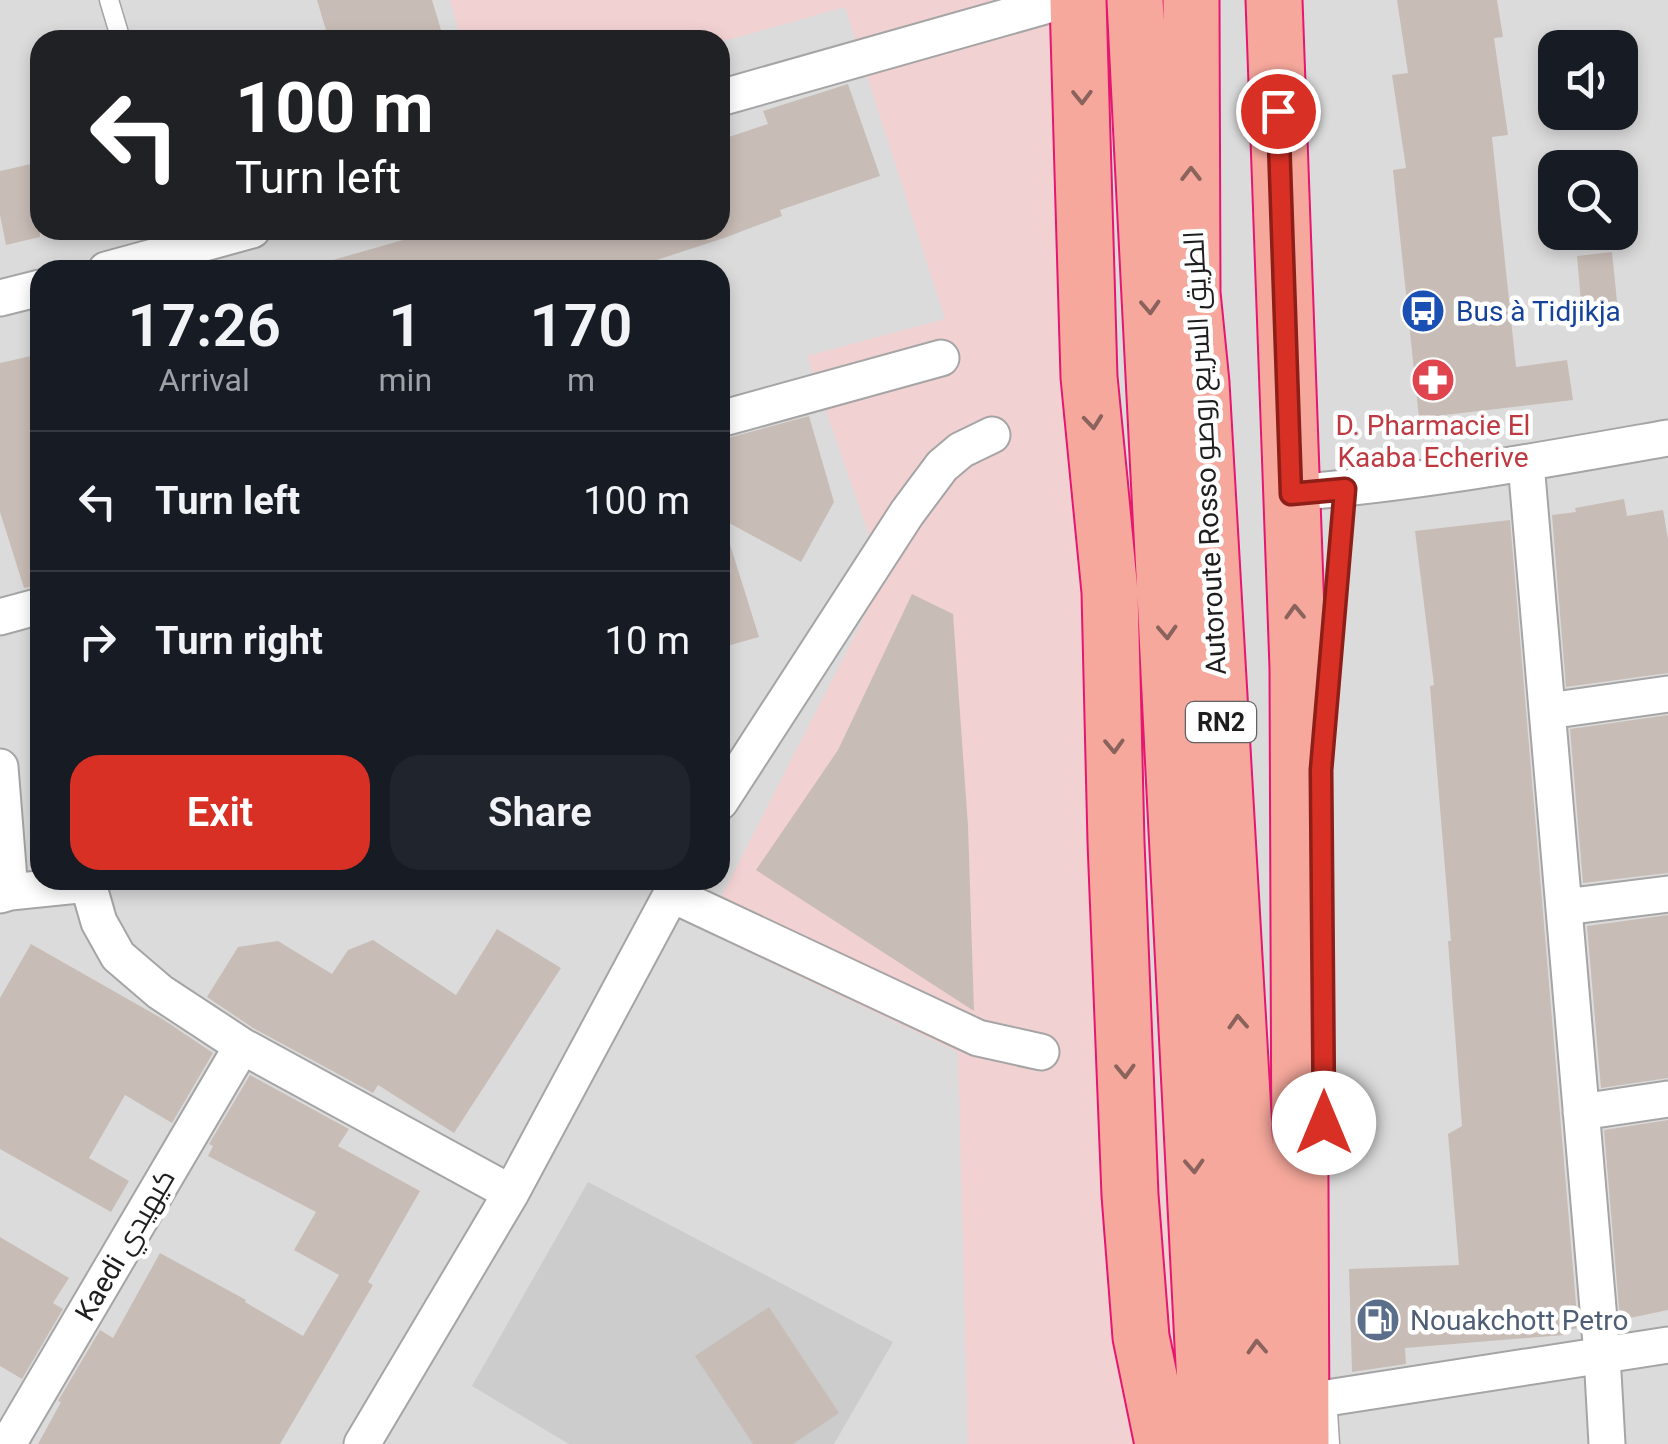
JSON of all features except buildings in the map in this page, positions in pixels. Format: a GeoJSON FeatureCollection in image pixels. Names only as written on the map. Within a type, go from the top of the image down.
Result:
{"type":"FeatureCollection","features":[{"type":"Feature","properties":{"kind":"highway"},"geometry":{"type":"LineString","coordinates":[[1078,0],[1088,377],[1110,592],[1130,1195],[1141,1337],[1163,1444]]}},
{"type":"Feature","properties":{"kind":"highway","name":"Autoroute Rosso الطريق السريع روصو"},"geometry":{"type":"LineString","coordinates":[[1134,0],[1208,1444]]}},
{"type":"Feature","properties":{"kind":"highway","name":"Autoroute Rosso الطريق السريع روصو"},"geometry":{"type":"LineString","coordinates":[[1191,0],[1192,293],[1202,384],[1262,1444]]}},
{"type":"Feature","properties":{"kind":"highway"},"geometry":{"type":"LineString","coordinates":[[1274,0],[1318,1407]]}},
{"type":"Feature","properties":{"kind":"street"},"geometry":{"type":"LineString","coordinates":[[730,95],[1066,0]]}},
{"type":"Feature","properties":{"kind":"street"},"geometry":{"type":"LineString","coordinates":[[131,260],[180,240]]}},
{"type":"Feature","properties":{"kind":"street"},"geometry":{"type":"LineString","coordinates":[[0,298],[30,290]]}},
{"type":"Feature","properties":{"kind":"street"},"geometry":{"type":"LineString","coordinates":[[730,416],[941,358]]}},
{"type":"Feature","properties":{"kind":"street"},"geometry":{"type":"LineString","coordinates":[[730,784],[907,512],[942,466],[961,450],[992,435]]}},
{"type":"Feature","properties":{"kind":"street"},"geometry":{"type":"LineString","coordinates":[[1291,494],[1526,464],[1668,438]]}},
{"type":"Feature","properties":{"kind":"street"},"geometry":{"type":"LineString","coordinates":[[1526,464],[1607,1444]]}},
{"type":"Feature","properties":{"kind":"street"},"geometry":{"type":"LineString","coordinates":[[0,618],[30,609]]}},
{"type":"Feature","properties":{"kind":"street"},"geometry":{"type":"LineString","coordinates":[[1548,711],[1668,694]]}},
{"type":"Feature","properties":{"kind":"street"},"geometry":{"type":"LineString","coordinates":[[0,766],[3,899],[57,890]]}},
{"type":"Feature","properties":{"kind":"street"},"geometry":{"type":"LineString","coordinates":[[104,890],[99,922],[118,956],[160,992],[242,1046],[511,1193]]}},
{"type":"Feature","properties":{"kind":"street"},"geometry":{"type":"LineString","coordinates":[[362,1444],[511,1193],[673,890]]}},
{"type":"Feature","properties":{"kind":"street"},"geometry":{"type":"LineString","coordinates":[[681,890],[978,1038],[1042,1052]]}},
{"type":"Feature","properties":{"kind":"street"},"geometry":{"type":"LineString","coordinates":[[1564,906],[1668,894]]}},
{"type":"Feature","properties":{"kind":"street","name":"Kaedi كيهيدي"},"geometry":{"type":"LineString","coordinates":[[8,1444],[242,1046]]}},
{"type":"Feature","properties":{"kind":"street"},"geometry":{"type":"LineString","coordinates":[[1582,1112],[1668,1099]]}},
{"type":"Feature","properties":{"kind":"street"},"geometry":{"type":"LineString","coordinates":[[1318,1407],[1668,1345]]}},
{"type":"Feature","properties":{"kind":"lane"},"geometry":{"type":"LineString","coordinates":[[109,0],[118,30]]}},
{"type":"Feature","properties":{"kind":"lane"},"geometry":{"type":"LineString","coordinates":[[1323,751],[1345,489]]}},
{"type":"Feature","properties":{"kind":"lane"},"geometry":{"type":"LineString","coordinates":[[1318,1407],[1330,1444]]}},
{"type":"Feature","properties":{"kind":"shaded area"},"geometry":{"type":"Polygon","coordinates":[[[0,0],[1668,0],[1668,1444],[0,1444],[0,0]]]}},
{"type":"Feature","properties":{"kind":"shaded area"},"geometry":{"type":"Polygon","coordinates":[[[450,0],[1103,0],[1106,287],[1182,1444],[968,1444],[958,1052],[704,931],[725,890],[730,890],[730,880],[884,578],[807,356],[945,319],[845,7],[730,39],[730,30],[458,30],[450,0]]]}},
{"type":"Feature","properties":{"kind":"shaded area"},"geometry":{"type":"Polygon","coordinates":[[[588,1182],[893,1342],[834,1444],[569,1444],[472,1386],[588,1182]]]}},
{"type":"Feature","properties":{"kind":"place","name":"Bus à Tidjikja"},"geometry":{"type":"Point","coordinates":[1423,311]}},
{"type":"Feature","properties":{"kind":"place","name":"D. Pharmacie El Kaaba Echerive"},"geometry":{"type":"Point","coordinates":[1433,380]}},
{"type":"Feature","properties":{"kind":"place","name":"Nouakchott Petro"},"geometry":{"type":"Point","coordinates":[1378,1320]}},
{"type":"Feature","properties":{"kind":"route"},"geometry":{"type":"LineString","coordinates":[[1278,111],[1291,494],[1345,489],[1321,770],[1324,1123]]}}]}
